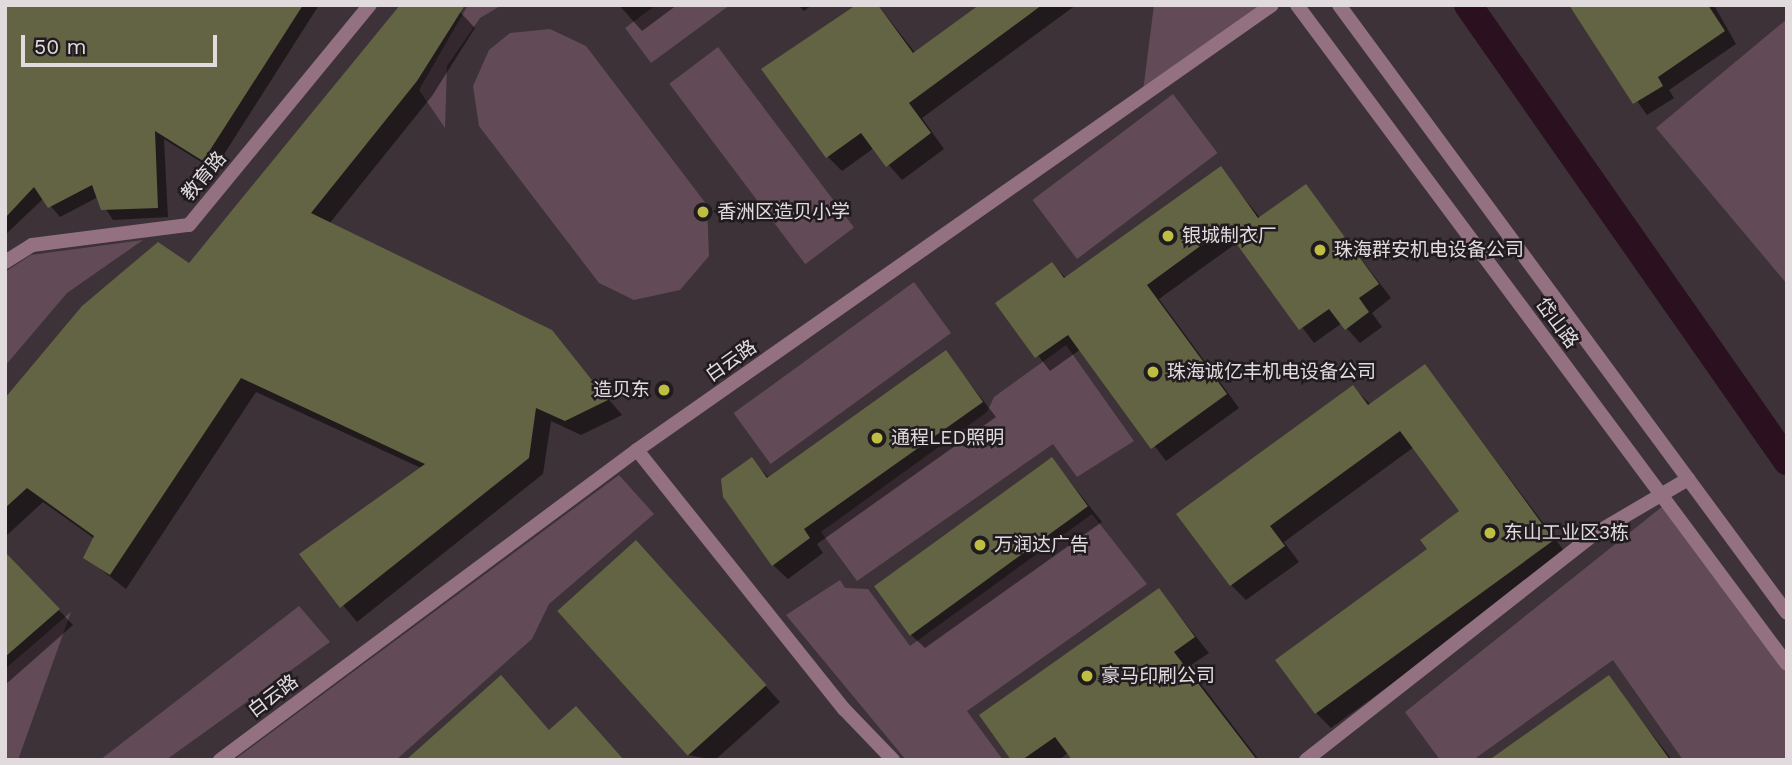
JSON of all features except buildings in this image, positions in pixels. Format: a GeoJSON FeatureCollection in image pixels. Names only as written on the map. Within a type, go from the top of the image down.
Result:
{"type":"FeatureCollection","features":[{"type":"Feature","properties":{"kind":"street","name":"教育路"},"geometry":{"type":"LineString","coordinates":[[5,262],[32,245],[189,225],[370,5]]}},
{"type":"Feature","properties":{"kind":"street","name":"白云路"},"geometry":{"type":"LineString","coordinates":[[220,760],[637,450],[1272,5]]}},
{"type":"Feature","properties":{"kind":"street","name":"岱山路"},"geometry":{"type":"LineString","coordinates":[[1297,5],[1787,664]]}},
{"type":"Feature","properties":{"kind":"street","name":"岱山路"},"geometry":{"type":"LineString","coordinates":[[1339,5],[1787,613]]}},
{"type":"Feature","properties":{"kind":"street"},"geometry":{"type":"LineString","coordinates":[[637,450],[844,709],[893,760]]}},
{"type":"Feature","properties":{"kind":"street"},"geometry":{"type":"LineString","coordinates":[[1306,760],[1597,533],[1688,479]]}},
{"type":"Feature","properties":{"kind":"shaded area"},"geometry":{"type":"Polygon","coordinates":[[[468,5],[502,5],[480,18],[447,66],[445,128],[419,90],[468,5]]]}},
{"type":"Feature","properties":{"kind":"shaded area"},"geometry":{"type":"Polygon","coordinates":[[[656,5],[730,5],[651,63],[625,28],[656,5]]]}},
{"type":"Feature","properties":{"kind":"shaded area"},"geometry":{"type":"Polygon","coordinates":[[[1154,5],[1264,5],[1143,91],[1154,5]]]}},
{"type":"Feature","properties":{"kind":"shaded area"},"geometry":{"type":"Polygon","coordinates":[[[1787,19],[1787,284],[1656,128],[1787,19]]]}},
{"type":"Feature","properties":{"kind":"shaded area"},"geometry":{"type":"Polygon","coordinates":[[[550,29],[586,46],[707,205],[709,256],[680,290],[634,300],[599,283],[479,126],[473,86],[489,50],[510,33],[550,29]]]}},
{"type":"Feature","properties":{"kind":"shaded area"},"geometry":{"type":"Polygon","coordinates":[[[718,47],[854,227],[805,264],[669,84],[718,47]]]}},
{"type":"Feature","properties":{"kind":"shaded area"},"geometry":{"type":"Polygon","coordinates":[[[1173,94],[1218,153],[1077,259],[1032,200],[1173,94]]]}},
{"type":"Feature","properties":{"kind":"shaded area"},"geometry":{"type":"Polygon","coordinates":[[[143,240],[67,293],[5,366],[5,272],[31,255],[143,240]]]}},
{"type":"Feature","properties":{"kind":"shaded area"},"geometry":{"type":"Polygon","coordinates":[[[914,282],[951,333],[771,464],[734,413],[914,282]]]}},
{"type":"Feature","properties":{"kind":"shaded area"},"geometry":{"type":"Polygon","coordinates":[[[1066,345],[1134,441],[1077,477],[1053,444],[857,581],[821,532],[987,412],[994,397],[1066,345]]]}},
{"type":"Feature","properties":{"kind":"shaded area"},"geometry":{"type":"Polygon","coordinates":[[[619,475],[654,514],[549,604],[532,639],[396,760],[234,760],[619,475]]]}},
{"type":"Feature","properties":{"kind":"shaded area"},"geometry":{"type":"Polygon","coordinates":[[[1663,506],[1787,667],[1787,760],[1683,760],[1613,660],[1473,760],[1440,760],[1405,712],[1663,506]]]}},
{"type":"Feature","properties":{"kind":"shaded area"},"geometry":{"type":"Polygon","coordinates":[[[1092,514],[1147,584],[967,711],[1003,760],[906,760],[786,615],[840,580],[845,588],[868,589],[910,646],[1092,514]]]}},
{"type":"Feature","properties":{"kind":"shaded area"},"geometry":{"type":"Polygon","coordinates":[[[299,606],[330,642],[166,760],[100,760],[299,606]]]}},
{"type":"Feature","properties":{"kind":"shaded area"},"geometry":{"type":"Polygon","coordinates":[[[71,612],[18,760],[5,760],[5,669],[71,612]]]}},
{"type":"Feature","properties":{"kind":"waterway"},"geometry":{"type":"LineString","coordinates":[[1468,5],[1787,461]]}},
{"type":"Feature","properties":{"kind":"place","name":"香洲区造贝小学"},"geometry":{"type":"Point","coordinates":[703,212]}},
{"type":"Feature","properties":{"kind":"place","name":"银城制衣厂"},"geometry":{"type":"Point","coordinates":[1168,236]}},
{"type":"Feature","properties":{"kind":"place","name":"珠海群安机电设备公司"},"geometry":{"type":"Point","coordinates":[1320,250]}},
{"type":"Feature","properties":{"kind":"place","name":"珠海诚亿丰机电设备公司"},"geometry":{"type":"Point","coordinates":[1153,372]}},
{"type":"Feature","properties":{"kind":"place","name":"造贝东"},"geometry":{"type":"Point","coordinates":[664,390]}},
{"type":"Feature","properties":{"kind":"place","name":"通程LED照明"},"geometry":{"type":"Point","coordinates":[877,438]}},
{"type":"Feature","properties":{"kind":"place","name":"东山工业区3栋"},"geometry":{"type":"Point","coordinates":[1490,533]}},
{"type":"Feature","properties":{"kind":"place","name":"万润达广告"},"geometry":{"type":"Point","coordinates":[980,545]}},
{"type":"Feature","properties":{"kind":"place","name":"豪马印刷公司"},"geometry":{"type":"Point","coordinates":[1087,676]}}]}
